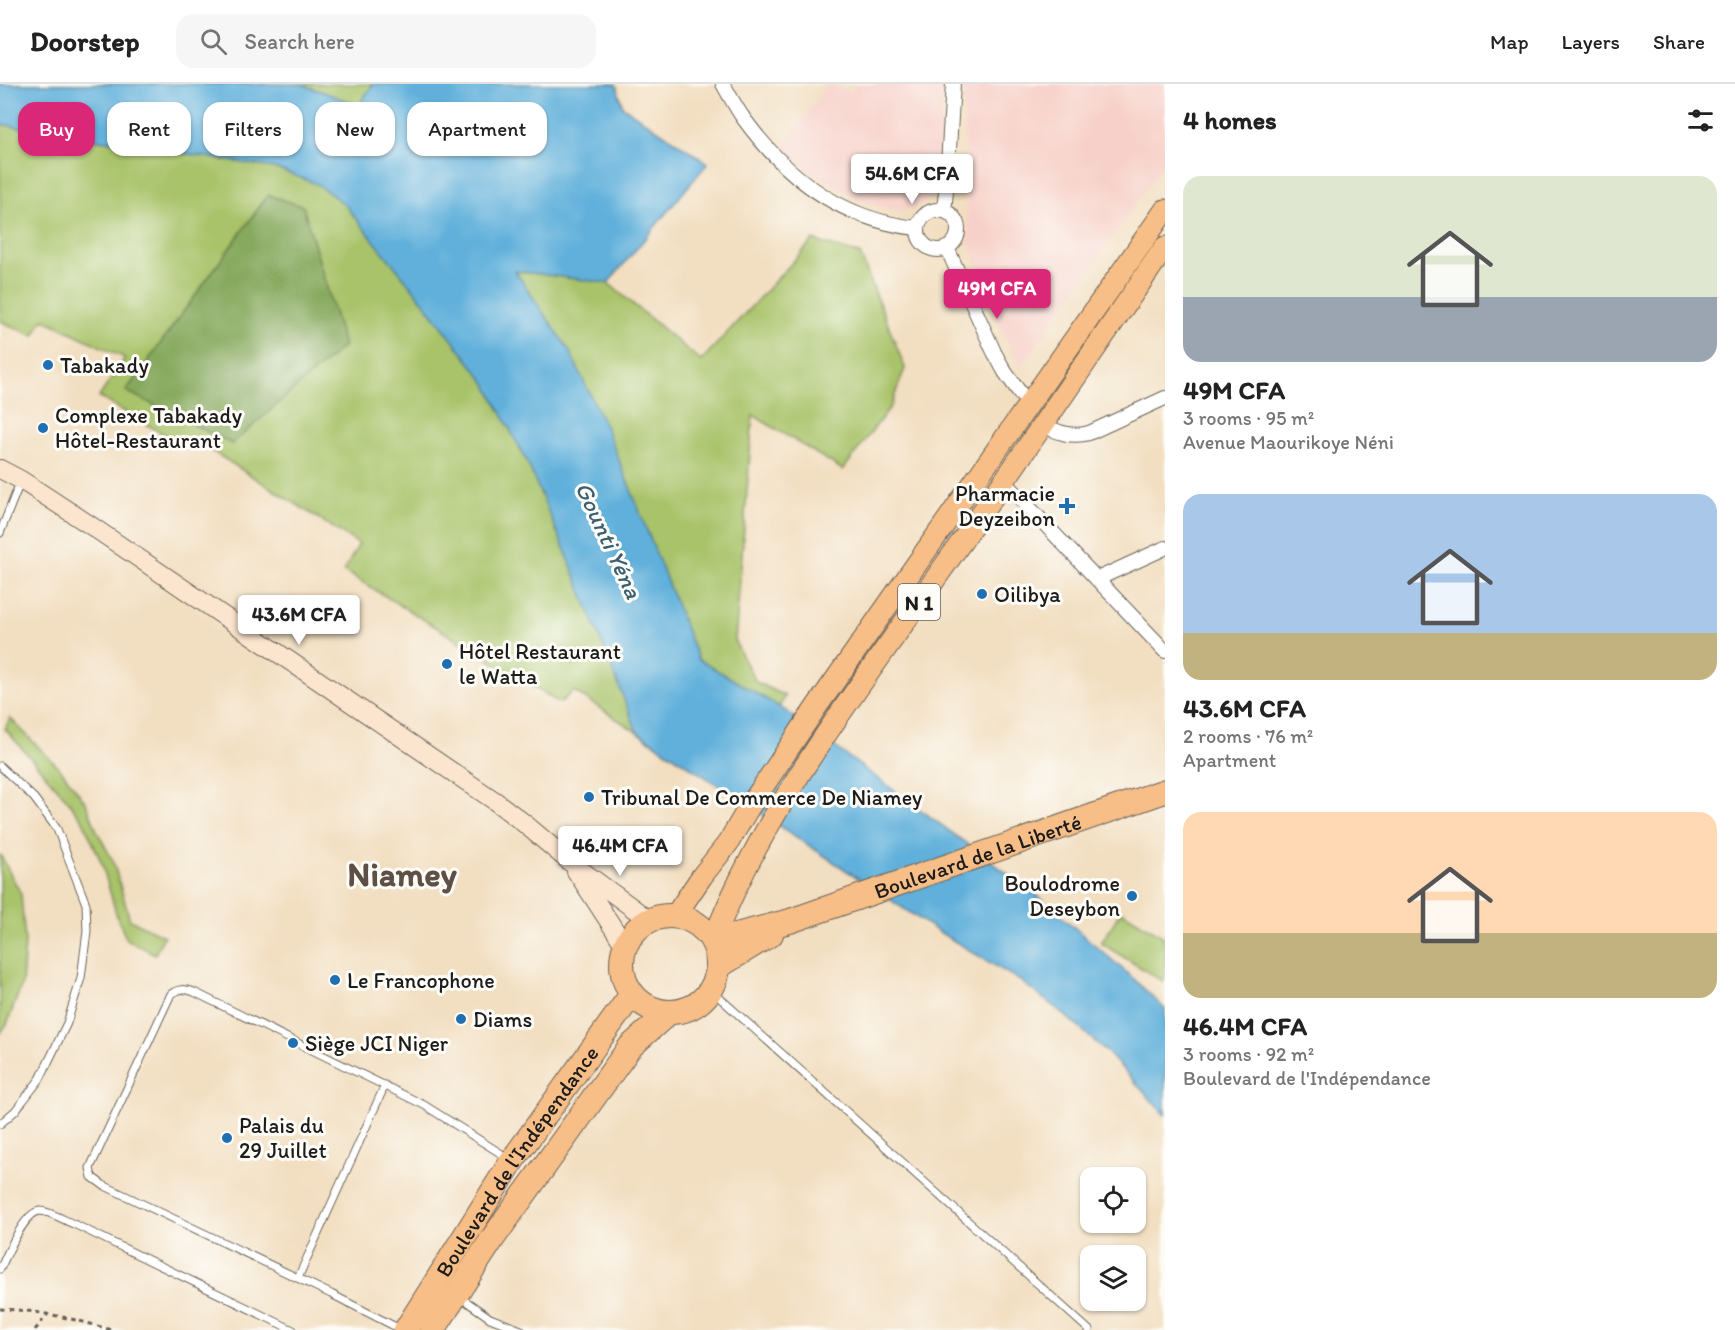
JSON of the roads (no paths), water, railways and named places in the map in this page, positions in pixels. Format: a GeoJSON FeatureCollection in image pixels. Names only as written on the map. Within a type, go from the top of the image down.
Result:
{"type":"FeatureCollection","features":[{"type":"Feature","properties":{"kind":"highway","name":"Boulevard de la Liberté"},"geometry":{"type":"LineString","coordinates":[[713,941],[790,921],[1165,791]]}},
{"type":"Feature","properties":{"kind":"highway"},"geometry":{"type":"LineString","coordinates":[[662,916],[675,916],[686,918],[706,931],[716,949],[719,966],[717,979],[703,1000],[681,1012],[668,1013],[642,1004],[632,994],[622,971],[622,959],[625,946],[635,931],[649,920],[662,916]]}},
{"type":"Feature","properties":{"kind":"highway","name":"Boulevard de la Liberté"},"geometry":{"type":"LineString","coordinates":[[719,966],[790,921]]}},
{"type":"Feature","properties":{"kind":"highway","name":"Boulevard de l'Indépendance"},"geometry":{"type":"LineString","coordinates":[[406,1330],[512,1161],[632,994]]}},
{"type":"Feature","properties":{"kind":"highway","name":"Boulevard de l'Indépendance"},"geometry":{"type":"LineString","coordinates":[[433,1330],[493,1238],[630,1047],[668,1013]]}},
{"type":"Feature","properties":{"kind":"main road","name":"N 1"},"geometry":{"type":"LineString","coordinates":[[675,916],[728,843],[748,808],[815,709],[1165,210]]}},
{"type":"Feature","properties":{"kind":"main road"},"geometry":{"type":"LineString","coordinates":[[1005,482],[1165,247]]}},
{"type":"Feature","properties":{"kind":"main road","name":"N 1"},"geometry":{"type":"LineString","coordinates":[[713,941],[724,913],[769,824],[834,723],[1005,482]]}},
{"type":"Feature","properties":{"kind":"street"},"geometry":{"type":"LineString","coordinates":[[723,84],[744,119],[782,165],[811,189],[836,204],[867,217],[896,226],[918,228]]}},
{"type":"Feature","properties":{"kind":"street"},"geometry":{"type":"LineString","coordinates":[[944,211],[953,84]]}},
{"type":"Feature","properties":{"kind":"street"},"geometry":{"type":"LineString","coordinates":[[944,211],[950,214],[957,225],[956,238],[947,248],[935,250],[920,239],[918,228],[927,213],[944,211]]}},
{"type":"Feature","properties":{"kind":"street"},"geometry":{"type":"LineString","coordinates":[[947,248],[994,352],[1005,372],[1029,404]]}},
{"type":"Feature","properties":{"kind":"street"},"geometry":{"type":"LineString","coordinates":[[1042,425],[1063,434],[1079,436],[1165,398]]}},
{"type":"Feature","properties":{"kind":"street"},"geometry":{"type":"LineString","coordinates":[[0,469],[93,527],[495,801],[570,862],[649,920]]}},
{"type":"Feature","properties":{"kind":"street"},"geometry":{"type":"LineString","coordinates":[[1005,482],[1165,651]]}},
{"type":"Feature","properties":{"kind":"street"},"geometry":{"type":"LineString","coordinates":[[1097,579],[1165,548]]}},
{"type":"Feature","properties":{"kind":"street"},"geometry":{"type":"LineString","coordinates":[[570,862],[625,946]]}},
{"type":"Feature","properties":{"kind":"lane"},"geometry":{"type":"LineString","coordinates":[[0,533],[21,480]]}},
{"type":"Feature","properties":{"kind":"lane"},"geometry":{"type":"LineString","coordinates":[[0,766],[34,798],[57,830],[86,904],[87,931],[81,978],[67,1023],[39,1079],[15,1111],[0,1124]]}},
{"type":"Feature","properties":{"kind":"lane"},"geometry":{"type":"LineString","coordinates":[[402,1330],[104,1185],[92,1177],[90,1168],[171,994],[184,989],[194,992],[385,1085],[424,1105],[512,1161]]}},
{"type":"Feature","properties":{"kind":"lane"},"geometry":{"type":"LineString","coordinates":[[711,990],[1089,1330]]}},
{"type":"Feature","properties":{"kind":"lane"},"geometry":{"type":"LineString","coordinates":[[298,1278],[385,1085]]}},
{"type":"Feature","properties":{"kind":"lane"},"geometry":{"type":"LineString","coordinates":[[0,1269],[30,1215],[38,1211],[45,1212],[292,1330]]}},
{"type":"Feature","properties":{"kind":"lane"},"geometry":{"type":"LineString","coordinates":[[457,1295],[490,1318],[521,1330]]}},
{"type":"Feature","properties":{"kind":"lane"},"geometry":{"type":"LineString","coordinates":[[270,1330],[274,1321]]}},
{"type":"Feature","properties":{"kind":"water","name":"Gounti Yéna"},"geometry":{"type":"Polygon","coordinates":[[[0,84],[301,84],[351,102],[315,102],[315,156],[395,156],[395,102],[361,102],[373,84],[616,84],[623,107],[708,163],[608,283],[515,271],[569,350],[607,430],[698,659],[783,709],[1038,896],[1133,978],[1165,1009],[1165,1115],[1107,1052],[1019,980],[939,932],[637,732],[569,560],[528,464],[485,382],[345,205],[317,184],[274,168],[191,155],[191,102],[107,102],[107,141],[95,139],[95,102],[18,102],[18,127],[0,124],[0,84]]]}},
{"type":"Feature","properties":{"kind":"place","name":"Tabakady"},"geometry":{"type":"Point","coordinates":[48,365]}},
{"type":"Feature","properties":{"kind":"place","name":"Complexe Tabakady Hôtel-Restaurant"},"geometry":{"type":"Point","coordinates":[43,428]}},
{"type":"Feature","properties":{"kind":"place","name":"Pharmacie Deyzeibon"},"geometry":{"type":"Point","coordinates":[1067,506]}},
{"type":"Feature","properties":{"kind":"place","name":"Oilibya"},"geometry":{"type":"Point","coordinates":[982,594]}},
{"type":"Feature","properties":{"kind":"place","name":"Hôtel Restaurant le Watta"},"geometry":{"type":"Point","coordinates":[447,664]}},
{"type":"Feature","properties":{"kind":"place","name":"Tribunal De Commerce De Niamey"},"geometry":{"type":"Point","coordinates":[589,797]}},
{"type":"Feature","properties":{"kind":"place","name":"Boulodrome Deseybon"},"geometry":{"type":"Point","coordinates":[1132,896]}},
{"type":"Feature","properties":{"kind":"place","name":"Le Francophone"},"geometry":{"type":"Point","coordinates":[335,980]}},
{"type":"Feature","properties":{"kind":"place","name":"Diams"},"geometry":{"type":"Point","coordinates":[461,1019]}},
{"type":"Feature","properties":{"kind":"place","name":"Siège JCI Niger"},"geometry":{"type":"Point","coordinates":[293,1043]}},
{"type":"Feature","properties":{"kind":"place","name":"Palais du 29 Juillet"},"geometry":{"type":"Point","coordinates":[227,1138]}},
{"type":"Feature","properties":{"kind":"district","name":"Niamey"},"geometry":{"type":"Point","coordinates":[402,874]}}]}
